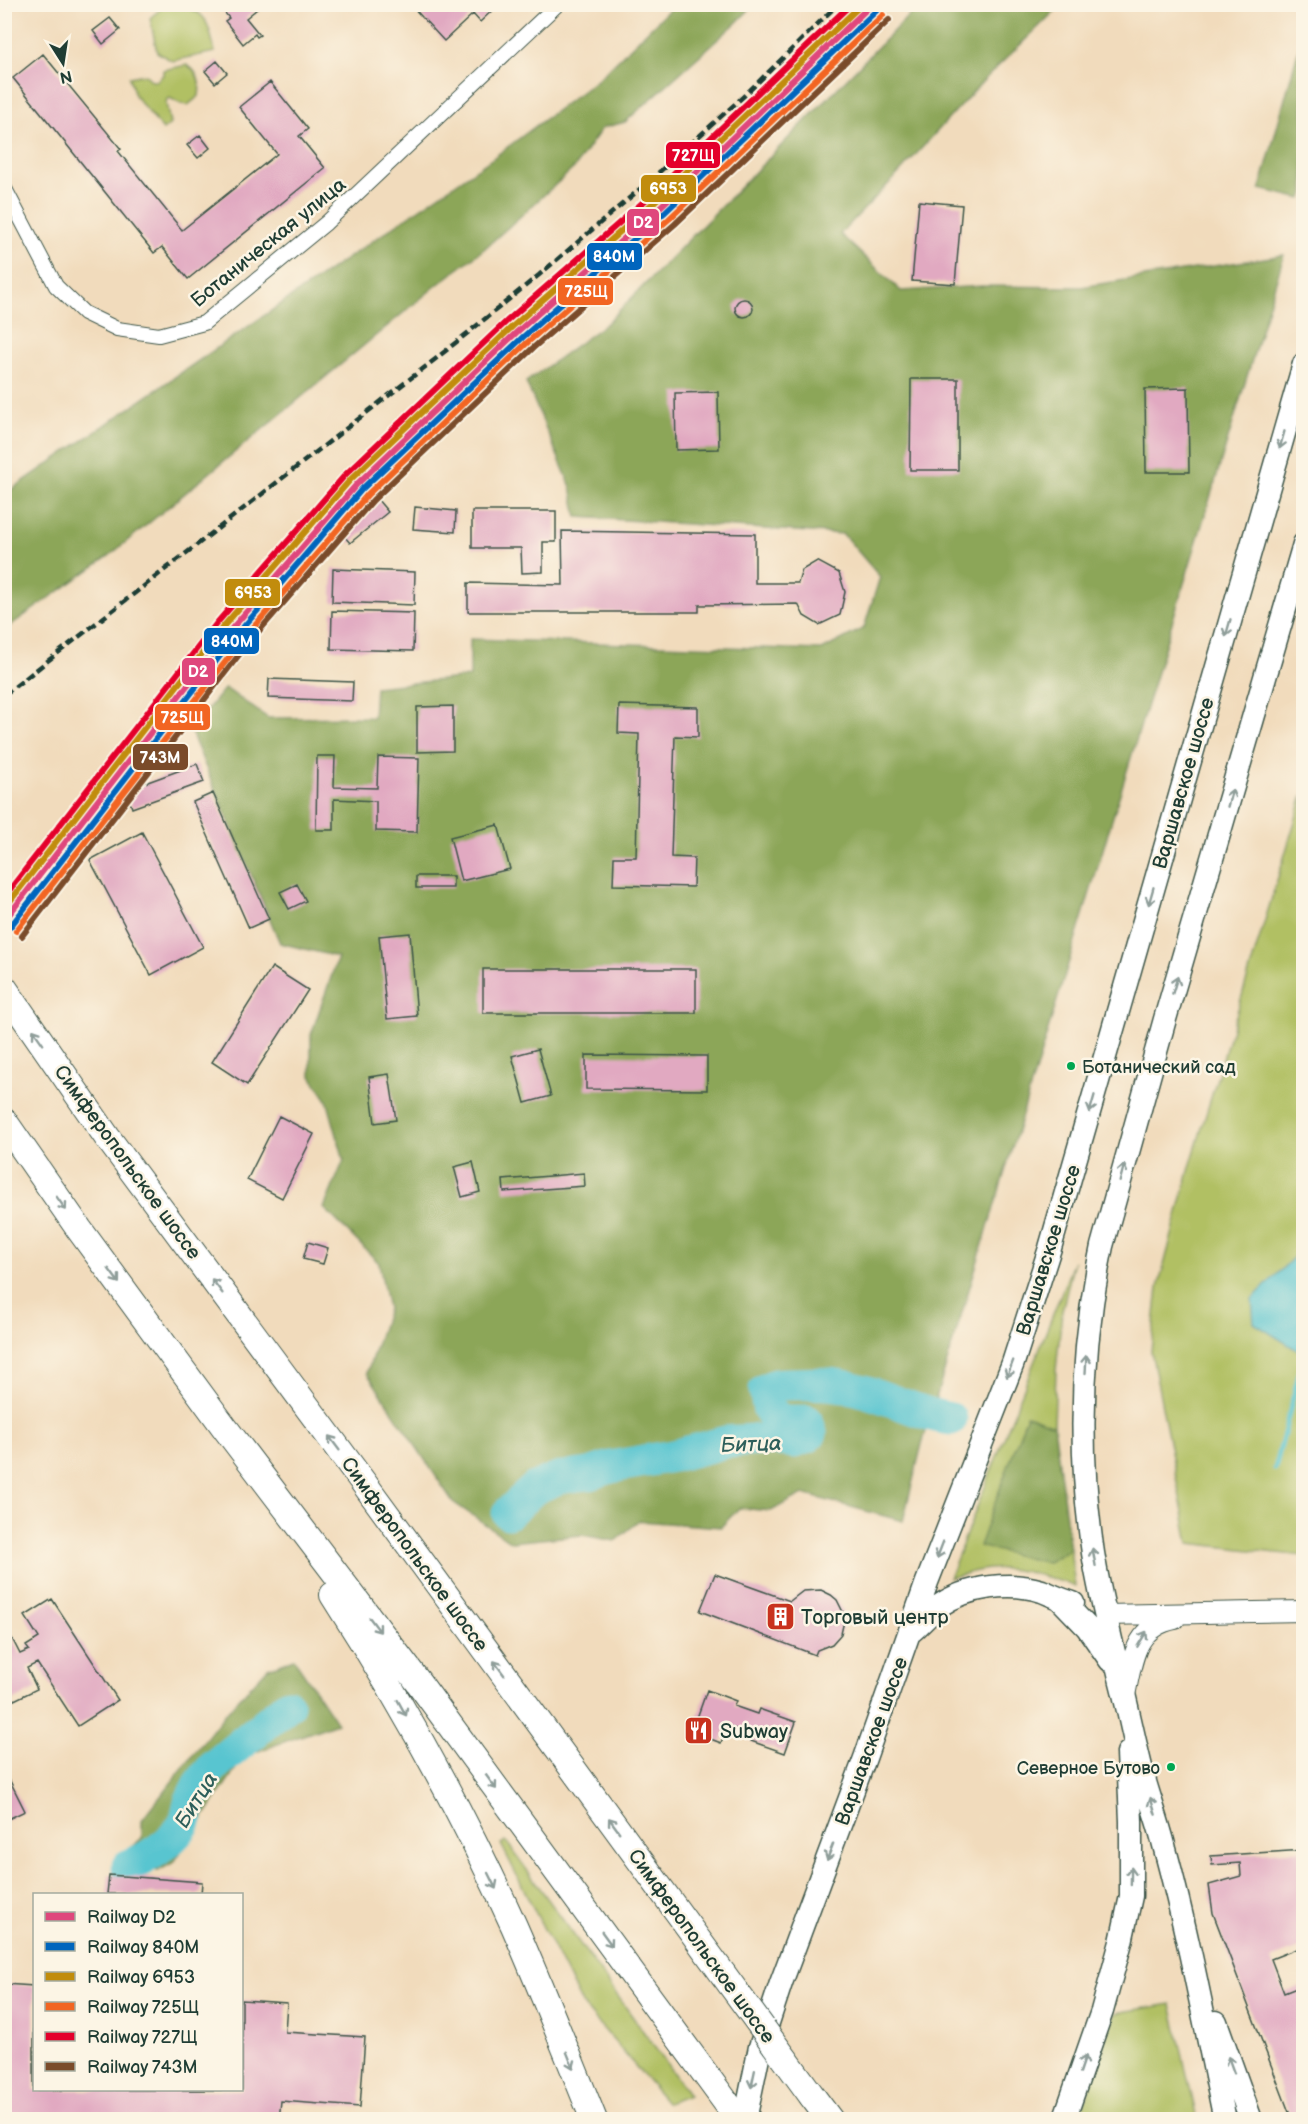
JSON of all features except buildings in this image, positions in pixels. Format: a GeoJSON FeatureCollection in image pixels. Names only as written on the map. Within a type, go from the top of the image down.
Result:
{"type":"FeatureCollection","features":[{"type":"Feature","properties":{"kind":"highway","name":"Симферопольское шоссе"},"geometry":{"type":"LineString","coordinates":[[4,988],[107,1137],[366,1486],[829,2120]]}},
{"type":"Feature","properties":{"kind":"highway"},"geometry":{"type":"LineString","coordinates":[[4,1121],[79,1229],[225,1428],[433,1702],[739,2120]]}},
{"type":"Feature","properties":{"kind":"highway"},"geometry":{"type":"LineString","coordinates":[[225,1428],[381,1670],[428,1755],[513,1925],[594,2120]]}},
{"type":"Feature","properties":{"kind":"main road","name":"Варшавское шоссе"},"geometry":{"type":"LineString","coordinates":[[745,2120],[760,2047],[781,1983],[861,1769],[927,1582],[1013,1363],[1052,1241],[1304,364]]}},
{"type":"Feature","properties":{"kind":"main road"},"geometry":{"type":"LineString","coordinates":[[1224,2120],[1188,1944],[1165,1848],[1143,1774],[1105,1615],[1092,1546],[1084,1455],[1086,1365],[1095,1279],[1102,1246],[1165,1019],[1304,543]]}},
{"type":"Feature","properties":{"kind":"main road"},"geometry":{"type":"LineString","coordinates":[[909,1634],[939,1606],[956,1597],[981,1589],[1002,1586],[1041,1591],[1105,1615]]}},
{"type":"Feature","properties":{"kind":"main road"},"geometry":{"type":"LineString","coordinates":[[1060,1599],[1087,1627],[1103,1648],[1112,1662],[1125,1695],[1131,1821],[1131,1896],[1122,1942],[1102,2011],[1064,2120]]}},
{"type":"Feature","properties":{"kind":"main road"},"geometry":{"type":"LineString","coordinates":[[1188,1944],[1251,2120]]}},
{"type":"Feature","properties":{"kind":"street","name":"Ботаническая улица"},"geometry":{"type":"LineString","coordinates":[[4,187],[56,286],[84,313],[117,329],[159,335],[204,323],[327,223],[558,4]]}},
{"type":"Feature","properties":{"kind":"street"},"geometry":{"type":"LineString","coordinates":[[1105,1615],[1304,1611]]}},
{"type":"Feature","properties":{"kind":"street"},"geometry":{"type":"LineString","coordinates":[[1125,1695],[1134,1655],[1148,1630],[1160,1622],[1201,1613]]}},
{"type":"Feature","properties":{"kind":"green space"},"geometry":{"type":"Polygon","coordinates":[[[674,5],[754,5],[625,122],[602,128],[575,167],[484,249],[437,285],[109,556],[5,629],[5,494],[493,158],[597,80],[674,5]]]}},
{"type":"Feature","properties":{"kind":"green space"},"geometry":{"type":"Polygon","coordinates":[[[919,5],[1061,5],[984,80],[840,234],[901,291],[983,286],[1081,287],[1284,255],[922,1444],[903,1521],[803,1494],[771,1511],[739,1508],[721,1527],[639,1521],[615,1541],[582,1535],[511,1542],[453,1502],[367,1373],[388,1309],[379,1263],[324,1208],[344,1160],[327,1100],[311,1076],[311,1035],[338,957],[280,943],[190,730],[225,688],[268,718],[373,717],[375,687],[470,677],[470,639],[822,650],[864,628],[880,577],[843,534],[577,517],[571,487],[526,382],[607,323],[919,5]]]}},
{"type":"Feature","properties":{"kind":"green space"},"geometry":{"type":"Polygon","coordinates":[[[163,7],[188,9],[201,15],[206,21],[215,52],[172,61],[157,52],[150,18],[163,7]]]}},
{"type":"Feature","properties":{"kind":"green space"},"geometry":{"type":"Polygon","coordinates":[[[1303,33],[1304,193],[1302,199],[1260,189],[1303,33]]]}},
{"type":"Feature","properties":{"kind":"green space"},"geometry":{"type":"Polygon","coordinates":[[[187,65],[198,78],[199,96],[188,105],[167,99],[170,124],[163,130],[135,96],[129,77],[145,74],[152,81],[156,81],[163,75],[163,70],[187,65]]]}},
{"type":"Feature","properties":{"kind":"green space"},"geometry":{"type":"Polygon","coordinates":[[[1303,795],[1303,1556],[1189,1543],[1151,1351],[1158,1288],[1190,1167],[1303,795]]]}},
{"type":"Feature","properties":{"kind":"green space"},"geometry":{"type":"Polygon","coordinates":[[[1074,1261],[1062,1311],[1056,1370],[1054,1425],[1026,1415],[1047,1562],[1070,1549],[1075,1586],[1032,1573],[1005,1569],[970,1572],[949,1578],[1074,1261]]]}},
{"type":"Feature","properties":{"kind":"green space"},"geometry":{"type":"Polygon","coordinates":[[[1027,1415],[1054,1425],[1070,1549],[1047,1563],[979,1546],[1027,1415]]]}},
{"type":"Feature","properties":{"kind":"green space"},"geometry":{"type":"Polygon","coordinates":[[[294,1659],[337,1723],[244,1756],[174,1862],[158,1871],[120,1858],[142,1838],[142,1820],[225,1714],[268,1668],[294,1659]]]}},
{"type":"Feature","properties":{"kind":"green space"},"geometry":{"type":"Polygon","coordinates":[[[506,1841],[689,2095],[667,2103],[582,2004],[501,1844],[506,1841]]]}},
{"type":"Feature","properties":{"kind":"green space"},"geometry":{"type":"Polygon","coordinates":[[[1171,2004],[1197,2119],[1079,2119],[1115,2013],[1171,2004]]]}},
{"type":"Feature","properties":{"kind":"water"},"geometry":{"type":"Polygon","coordinates":[[[1303,1248],[1303,1354],[1254,1323],[1252,1299],[1303,1248]]]}},
{"type":"Feature","properties":{"kind":"waterway"},"geometry":{"type":"LineString","coordinates":[[1275,1469],[1304,1354]]}},
{"type":"Feature","properties":{"kind":"waterway","name":"Битца"},"geometry":{"type":"LineString","coordinates":[[508,1513],[535,1488],[558,1478],[589,1474],[611,1467],[673,1456],[726,1442],[772,1439],[794,1442],[805,1438],[811,1433],[807,1421],[781,1421],[769,1410],[765,1390],[776,1385],[816,1383],[842,1386],[951,1419]]}},
{"type":"Feature","properties":{"kind":"waterway","name":"Битца"},"geometry":{"type":"LineString","coordinates":[[128,1866],[150,1855],[177,1833],[184,1824],[193,1795],[215,1765],[288,1705]]}},
{"type":"Feature","properties":{"kind":"railway"},"geometry":{"type":"LineString","coordinates":[[4,695],[438,357],[539,275],[745,95],[838,4]]}},
{"type":"Feature","properties":{"kind":"rail line","name":"727Щ"},"geometry":{"type":"LineString","coordinates":[[4,897],[216,624],[346,474],[508,320],[649,197],[851,4]]}},
{"type":"Feature","properties":{"kind":"rail line","name":"6953"},"geometry":{"type":"LineString","coordinates":[[4,909],[222,628],[351,479],[513,326],[654,202],[862,4]]}},
{"type":"Feature","properties":{"kind":"rail line","name":"D2"},"geometry":{"type":"LineString","coordinates":[[4,921],[228,633],[357,484],[518,331],[659,208],[872,4]]}},
{"type":"Feature","properties":{"kind":"rail line","name":"840М"},"geometry":{"type":"LineString","coordinates":[[10,927],[234,638],[362,489],[523,337],[664,213],[878,9]]}},
{"type":"Feature","properties":{"kind":"rail line","name":"725Щ"},"geometry":{"type":"LineString","coordinates":[[16,931],[240,643],[368,494],[528,342],[669,219],[883,15]]}},
{"type":"Feature","properties":{"kind":"rail line","name":"743М"},"geometry":{"type":"LineString","coordinates":[[22,936],[245,647],[373,500],[533,348],[675,224],[889,20]]}},
{"type":"Feature","properties":{"kind":"place","name":"Ботанический сад"},"geometry":{"type":"Point","coordinates":[1071,1066]}},
{"type":"Feature","properties":{"kind":"place","name":"Торговый центр"},"geometry":{"type":"Point","coordinates":[780,1617]}},
{"type":"Feature","properties":{"kind":"place","name":"Subway"},"geometry":{"type":"Point","coordinates":[699,1731]}},
{"type":"Feature","properties":{"kind":"place","name":"Северное Бутово"},"geometry":{"type":"Point","coordinates":[1171,1767]}}]}
